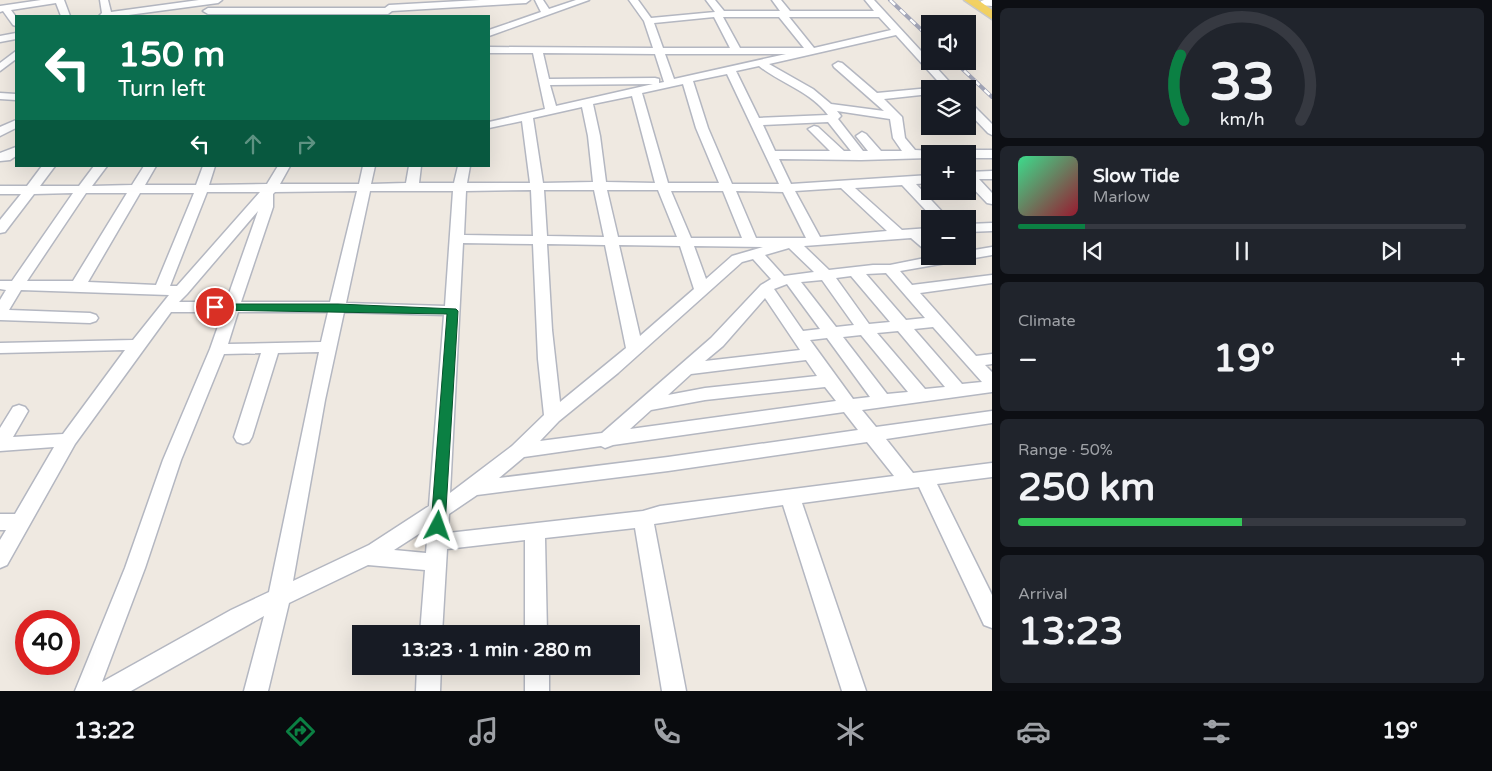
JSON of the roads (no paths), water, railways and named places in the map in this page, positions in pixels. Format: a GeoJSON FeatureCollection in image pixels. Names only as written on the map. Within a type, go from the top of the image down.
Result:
{"type":"FeatureCollection","features":[{"type":"Feature","properties":{"kind":"main road"},"geometry":{"type":"LineString","coordinates":[[970,0],[992,15]]}},
{"type":"Feature","properties":{"kind":"street"},"geometry":{"type":"LineString","coordinates":[[2,9],[59,0],[65,15]]}},
{"type":"Feature","properties":{"kind":"street"},"geometry":{"type":"LineString","coordinates":[[104,0],[105,15]]}},
{"type":"Feature","properties":{"kind":"street"},"geometry":{"type":"LineString","coordinates":[[144,0],[150,10]]}},
{"type":"Feature","properties":{"kind":"street"},"geometry":{"type":"LineString","coordinates":[[207,6],[218,0]]}},
{"type":"Feature","properties":{"kind":"street"},"geometry":{"type":"LineString","coordinates":[[112,15],[207,6],[386,9],[526,0]]}},
{"type":"Feature","properties":{"kind":"street"},"geometry":{"type":"LineString","coordinates":[[539,0],[546,13]]}},
{"type":"Feature","properties":{"kind":"street"},"geometry":{"type":"LineString","coordinates":[[490,33],[586,0]]}},
{"type":"Feature","properties":{"kind":"street"},"geometry":{"type":"LineString","coordinates":[[633,0],[649,21],[670,82]]}},
{"type":"Feature","properties":{"kind":"street"},"geometry":{"type":"LineString","coordinates":[[710,0],[736,50]]}},
{"type":"Feature","properties":{"kind":"street"},"geometry":{"type":"LineString","coordinates":[[776,0],[811,51]]}},
{"type":"Feature","properties":{"kind":"street"},"geometry":{"type":"LineString","coordinates":[[868,0],[899,30],[943,80]]}},
{"type":"Feature","properties":{"kind":"street"},"geometry":{"type":"LineString","coordinates":[[30,4],[38,15]]}},
{"type":"Feature","properties":{"kind":"street"},"geometry":{"type":"LineString","coordinates":[[2,9],[15,22]]}},
{"type":"Feature","properties":{"kind":"street"},"geometry":{"type":"LineString","coordinates":[[649,21],[719,15],[882,14]]}},
{"type":"Feature","properties":{"kind":"street"},"geometry":{"type":"LineString","coordinates":[[544,82],[670,82],[687,80],[899,30]]}},
{"type":"Feature","properties":{"kind":"street"},"geometry":{"type":"LineString","coordinates":[[0,39],[15,36]]}},
{"type":"Feature","properties":{"kind":"street"},"geometry":{"type":"LineString","coordinates":[[490,50],[811,51]]}},
{"type":"Feature","properties":{"kind":"street"},"geometry":{"type":"LineString","coordinates":[[537,50],[551,111]]}},
{"type":"Feature","properties":{"kind":"street"},"geometry":{"type":"LineString","coordinates":[[0,68],[15,55]]}},
{"type":"Feature","properties":{"kind":"street"},"geometry":{"type":"LineString","coordinates":[[760,62],[774,72],[812,90],[861,156]]}},
{"type":"Feature","properties":{"kind":"street"},"geometry":{"type":"LineString","coordinates":[[838,65],[875,97],[897,120],[899,138],[912,154]]}},
{"type":"Feature","properties":{"kind":"street"},"geometry":{"type":"LineString","coordinates":[[0,68],[15,70]]}},
{"type":"Feature","properties":{"kind":"street"},"geometry":{"type":"LineString","coordinates":[[730,69],[787,188],[815,241]]}},
{"type":"Feature","properties":{"kind":"street"},"geometry":{"type":"LineString","coordinates":[[687,80],[702,128],[753,247],[779,282],[832,333],[883,401]]}},
{"type":"Feature","properties":{"kind":"street"},"geometry":{"type":"LineString","coordinates":[[490,125],[636,92],[670,82]]}},
{"type":"Feature","properties":{"kind":"street"},"geometry":{"type":"LineString","coordinates":[[636,92],[663,187],[686,242],[702,289]]}},
{"type":"Feature","properties":{"kind":"street"},"geometry":{"type":"LineString","coordinates":[[875,97],[921,92]]}},
{"type":"Feature","properties":{"kind":"street"},"geometry":{"type":"LineString","coordinates":[[0,96],[15,97]]}},
{"type":"Feature","properties":{"kind":"street"},"geometry":{"type":"LineString","coordinates":[[587,103],[594,136],[600,186],[634,348]]}},
{"type":"Feature","properties":{"kind":"street"},"geometry":{"type":"LineString","coordinates":[[757,122],[830,113],[847,108],[897,120]]}},
{"type":"Feature","properties":{"kind":"street"},"geometry":{"type":"LineString","coordinates":[[976,114],[992,131]]}},
{"type":"Feature","properties":{"kind":"street"},"geometry":{"type":"LineString","coordinates":[[527,117],[537,186],[544,341],[547,380],[554,417]]}},
{"type":"Feature","properties":{"kind":"street"},"geometry":{"type":"LineString","coordinates":[[861,118],[897,120]]}},
{"type":"Feature","properties":{"kind":"street"},"geometry":{"type":"LineString","coordinates":[[0,132],[15,124]]}},
{"type":"Feature","properties":{"kind":"street"},"geometry":{"type":"LineString","coordinates":[[814,129],[841,155]]}},
{"type":"Feature","properties":{"kind":"street"},"geometry":{"type":"LineString","coordinates":[[862,136],[878,155]]}},
{"type":"Feature","properties":{"kind":"street"},"geometry":{"type":"LineString","coordinates":[[0,157],[6,157],[15,152]]}},
{"type":"Feature","properties":{"kind":"street"},"geometry":{"type":"LineString","coordinates":[[772,155],[861,156],[921,154]]}},
{"type":"Feature","properties":{"kind":"street"},"geometry":{"type":"LineString","coordinates":[[976,154],[992,154]]}},
{"type":"Feature","properties":{"kind":"street"},"geometry":{"type":"LineString","coordinates":[[0,228],[48,167]]}},
{"type":"Feature","properties":{"kind":"street"},"geometry":{"type":"LineString","coordinates":[[90,318],[0,314],[16,286],[82,189],[100,167]]}},
{"type":"Feature","properties":{"kind":"street"},"geometry":{"type":"LineString","coordinates":[[78,286],[149,167]]}},
{"type":"Feature","properties":{"kind":"street"},"geometry":{"type":"LineString","coordinates":[[161,290],[209,167]]}},
{"type":"Feature","properties":{"kind":"street"},"geometry":{"type":"LineString","coordinates":[[0,559],[68,440],[167,308],[269,191],[283,167]]}},
{"type":"Feature","properties":{"kind":"street"},"geometry":{"type":"LineString","coordinates":[[256,691],[279,598],[316,400],[369,167]]}},
{"type":"Feature","properties":{"kind":"street"},"geometry":{"type":"LineString","coordinates":[[412,187],[415,167]]}},
{"type":"Feature","properties":{"kind":"street"},"geometry":{"type":"LineString","coordinates":[[432,625],[460,187],[464,167]]}},
{"type":"Feature","properties":{"kind":"street"},"geometry":{"type":"LineString","coordinates":[[976,176],[992,175]]}},
{"type":"Feature","properties":{"kind":"street"},"geometry":{"type":"LineString","coordinates":[[0,190],[202,188],[269,191],[364,187],[537,186],[787,188],[921,180]]}},
{"type":"Feature","properties":{"kind":"street"},"geometry":{"type":"LineString","coordinates":[[906,181],[933,210]]}},
{"type":"Feature","properties":{"kind":"street"},"geometry":{"type":"LineString","coordinates":[[976,184],[992,200]]}},
{"type":"Feature","properties":{"kind":"street"},"geometry":{"type":"LineString","coordinates":[[845,185],[914,233]]}},
{"type":"Feature","properties":{"kind":"street"},"geometry":{"type":"LineString","coordinates":[[87,691],[134,568],[172,460],[218,349],[266,207],[269,191]]}},
{"type":"Feature","properties":{"kind":"street"},"geometry":{"type":"LineString","coordinates":[[976,228],[992,227]]}},
{"type":"Feature","properties":{"kind":"street"},"geometry":{"type":"LineString","coordinates":[[457,239],[686,242],[753,247],[914,233]]}},
{"type":"Feature","properties":{"kind":"street"},"geometry":{"type":"LineString","coordinates":[[792,243],[825,274],[865,329],[920,395]]}},
{"type":"Feature","properties":{"kind":"street"},"geometry":{"type":"LineString","coordinates":[[109,691],[239,617],[366,556],[473,488],[519,451],[554,417],[753,247]]}},
{"type":"Feature","properties":{"kind":"street"},"geometry":{"type":"LineString","coordinates":[[976,254],[992,252]]}},
{"type":"Feature","properties":{"kind":"street"},"geometry":{"type":"LineString","coordinates":[[605,441],[717,342],[779,282],[855,270],[890,269],[921,262]]}},
{"type":"Feature","properties":{"kind":"street"},"geometry":{"type":"LineString","coordinates":[[890,269],[992,382]]}},
{"type":"Feature","properties":{"kind":"street"},"geometry":{"type":"LineString","coordinates":[[855,270],[958,391]]}},
{"type":"Feature","properties":{"kind":"street"},"geometry":{"type":"LineString","coordinates":[[909,290],[992,279]]}},
{"type":"Feature","properties":{"kind":"street"},"geometry":{"type":"LineString","coordinates":[[779,282],[800,336],[828,381],[870,435],[916,480],[992,618]]}},
{"type":"Feature","properties":{"kind":"street"},"geometry":{"type":"LineString","coordinates":[[0,285],[78,286],[182,291]]}},
{"type":"Feature","properties":{"kind":"street"},"geometry":{"type":"LineString","coordinates":[[167,308],[338,308],[452,311]]}},
{"type":"Feature","properties":{"kind":"street"},"geometry":{"type":"LineString","coordinates":[[800,336],[937,322]]}},
{"type":"Feature","properties":{"kind":"street"},"geometry":{"type":"LineString","coordinates":[[0,348],[138,345]]}},
{"type":"Feature","properties":{"kind":"street"},"geometry":{"type":"LineString","coordinates":[[218,349],[329,347]]}},
{"type":"Feature","properties":{"kind":"street"},"geometry":{"type":"LineString","coordinates":[[243,438],[271,348]]}},
{"type":"Feature","properties":{"kind":"street"},"geometry":{"type":"LineString","coordinates":[[686,369],[811,354]]}},
{"type":"Feature","properties":{"kind":"street"},"geometry":{"type":"LineString","coordinates":[[972,362],[992,359]]}},
{"type":"Feature","properties":{"kind":"street"},"geometry":{"type":"LineString","coordinates":[[645,405],[705,394],[828,381]]}},
{"type":"Feature","properties":{"kind":"street"},"geometry":{"type":"LineString","coordinates":[[519,451],[605,441],[992,386]]}},
{"type":"Feature","properties":{"kind":"street"},"geometry":{"type":"LineString","coordinates":[[0,444],[19,411]]}},
{"type":"Feature","properties":{"kind":"street"},"geometry":{"type":"LineString","coordinates":[[473,488],[658,466],[992,417]]}},
{"type":"Feature","properties":{"kind":"street"},"geometry":{"type":"LineString","coordinates":[[0,444],[68,440]]}},
{"type":"Feature","properties":{"kind":"street"},"geometry":{"type":"LineString","coordinates":[[366,556],[437,552],[535,530],[643,519],[660,514],[992,470]]}},
{"type":"Feature","properties":{"kind":"street"},"geometry":{"type":"LineString","coordinates":[[790,496],[854,691]]}},
{"type":"Feature","properties":{"kind":"street"},"geometry":{"type":"LineString","coordinates":[[643,519],[674,691]]}},
{"type":"Feature","properties":{"kind":"street"},"geometry":{"type":"LineString","coordinates":[[0,522],[21,522]]}},
{"type":"Feature","properties":{"kind":"street"},"geometry":{"type":"LineString","coordinates":[[535,530],[536,625]]}},
{"type":"Feature","properties":{"kind":"street"},"geometry":{"type":"LineString","coordinates":[[428,691],[429,675]]}},
{"type":"Feature","properties":{"kind":"street"},"geometry":{"type":"LineString","coordinates":[[537,675],[537,691]]}},
{"type":"Feature","properties":{"kind":"railway"},"geometry":{"type":"LineString","coordinates":[[890,0],[921,29]]}},
{"type":"Feature","properties":{"kind":"railway"},"geometry":{"type":"LineString","coordinates":[[964,70],[992,97]]}}]}
